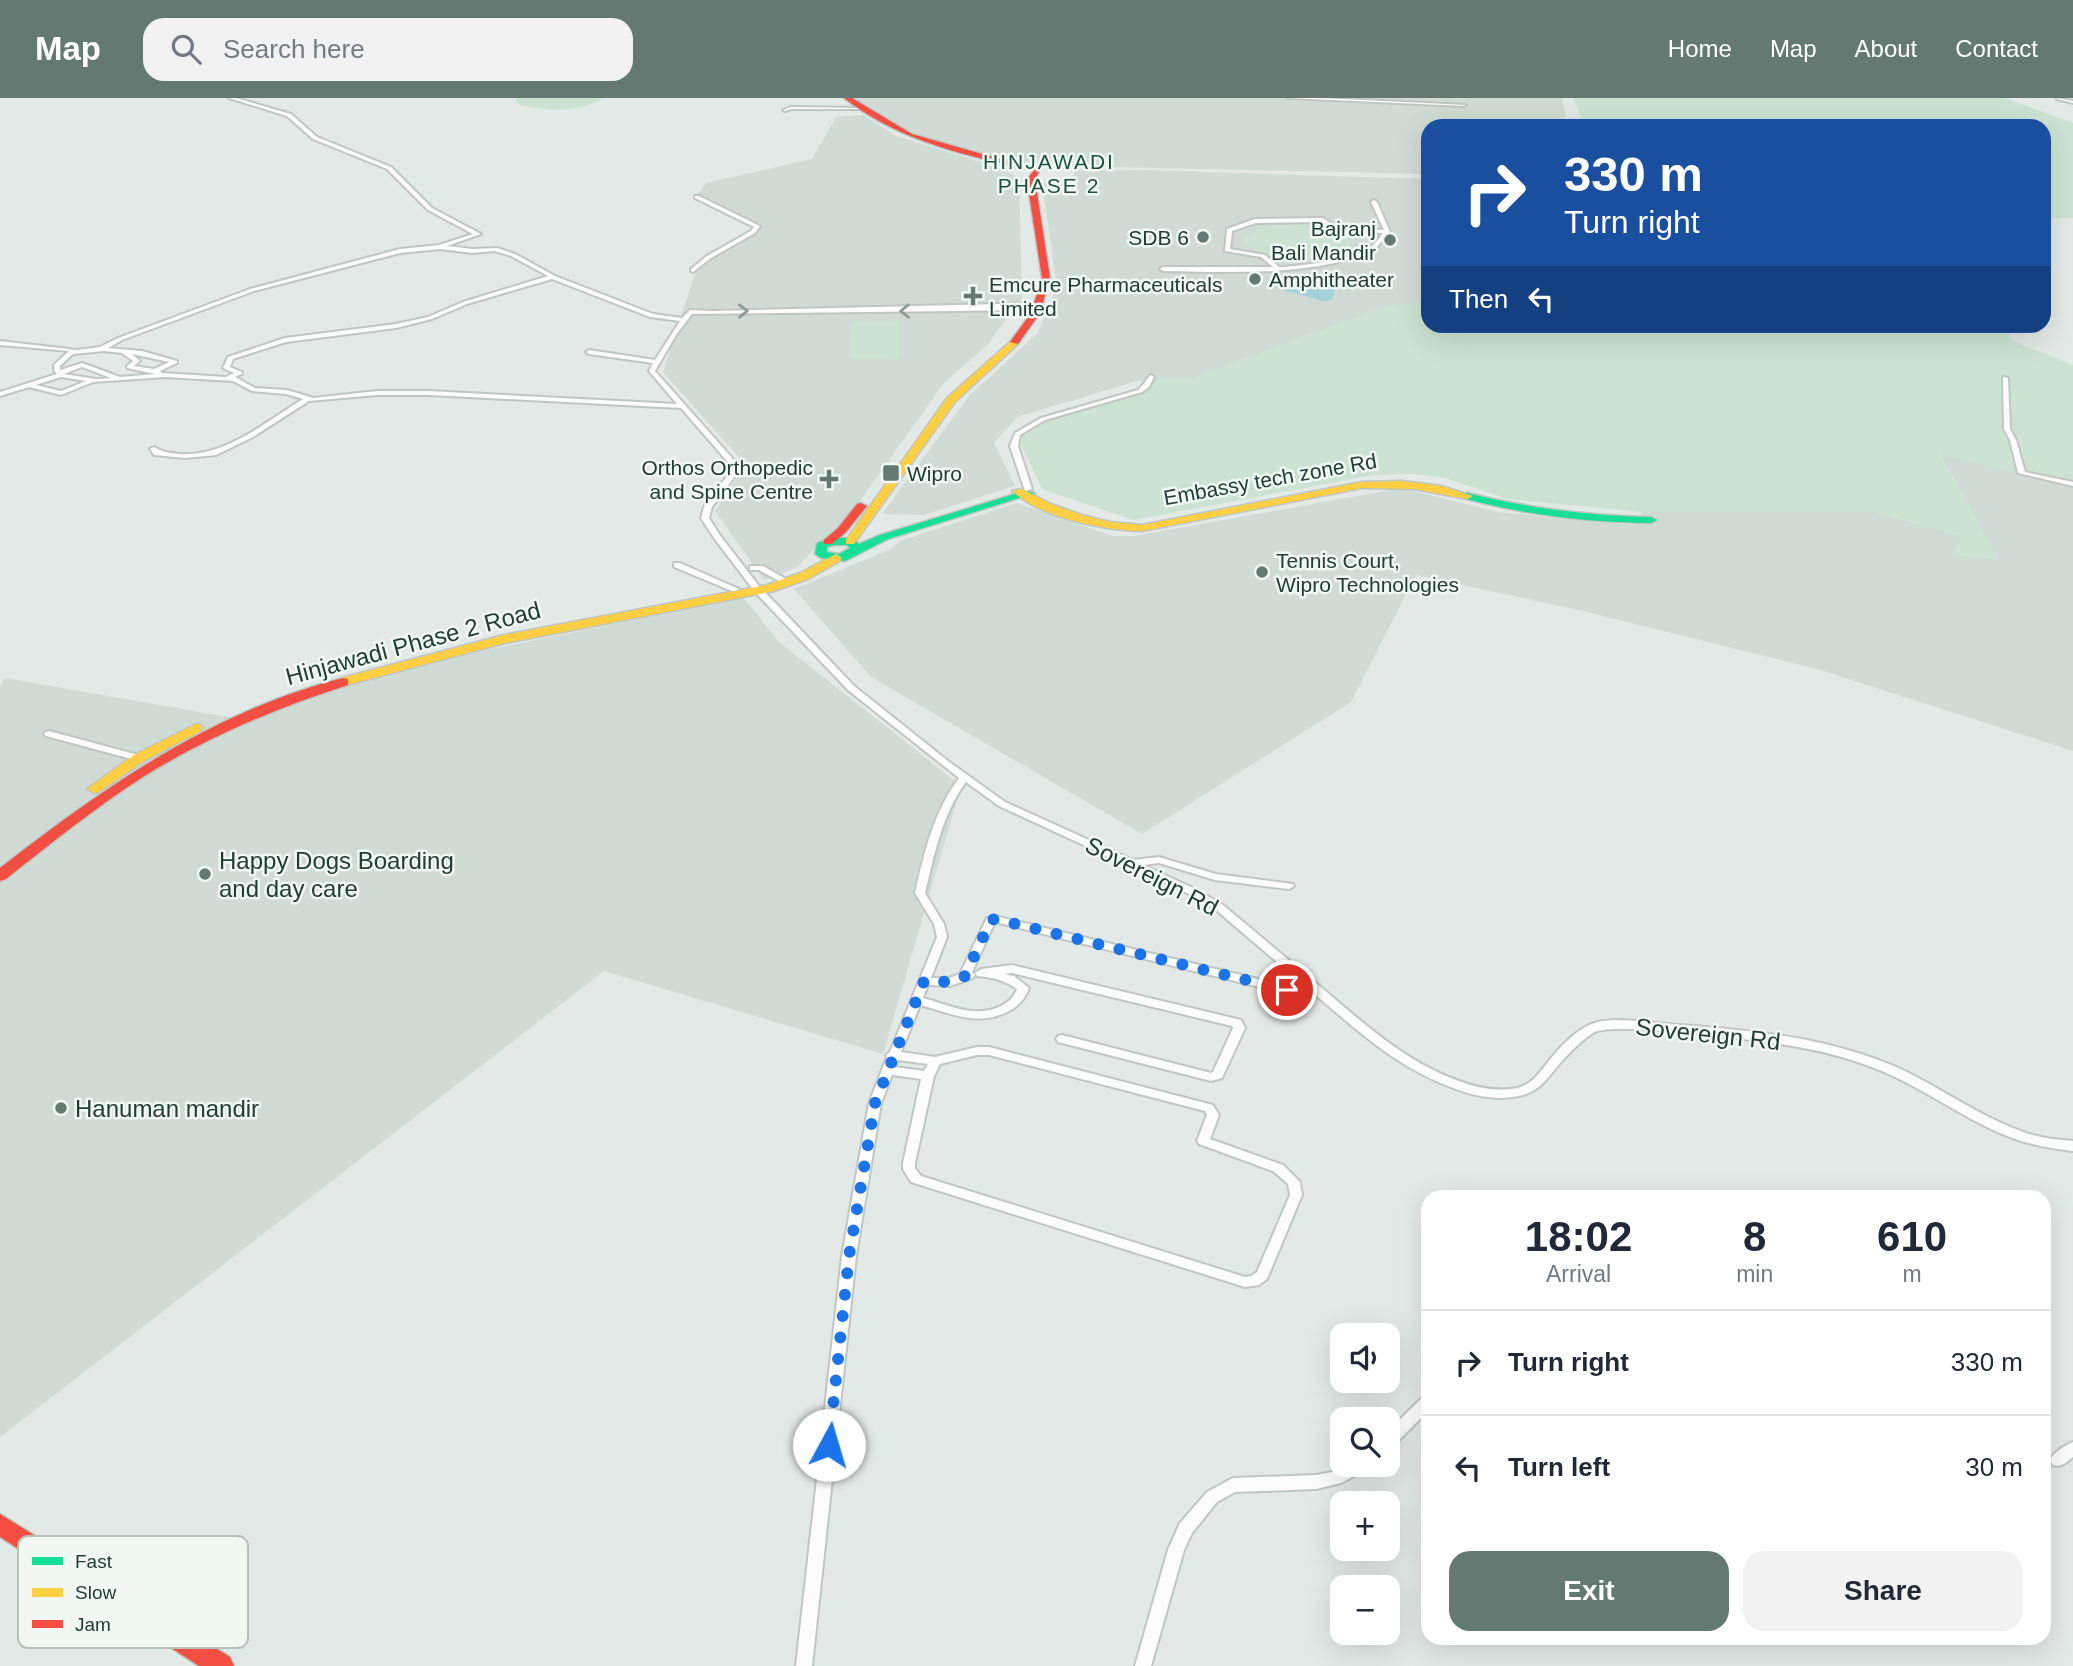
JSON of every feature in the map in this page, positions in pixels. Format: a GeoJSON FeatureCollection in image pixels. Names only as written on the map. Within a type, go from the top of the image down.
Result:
{"type":"FeatureCollection","features":[{"type":"Feature","properties":{"kind":"main road","name":"Hinjawadi Phase 2 Road"},"geometry":{"type":"LineString","coordinates":[[841,98],[901,132],[1024,171],[1033,211],[1039,278],[1036,307],[1021,338],[971,381],[944,410],[862,524],[853,544]]}},
{"type":"Feature","properties":{"kind":"main road","name":"Hinjawadi Phase 2 Road"},"geometry":{"type":"LineString","coordinates":[[0,876],[108,793],[146,769],[194,742],[277,703],[363,675],[511,638],[757,589],[806,576],[829,551],[907,442],[943,399],[1013,337],[1036,307]]}},
{"type":"Feature","properties":{"kind":"main road","name":"Embassy tech zone Rd"},"geometry":{"type":"LineString","coordinates":[[1024,492],[1110,523],[1129,526],[1385,479],[1429,481],[1503,504],[1581,515],[1648,520]]}},
{"type":"Feature","properties":{"kind":"main road"},"geometry":{"type":"LineString","coordinates":[[829,551],[884,537],[1024,492]]}},
{"type":"Feature","properties":{"kind":"main road"},"geometry":{"type":"LineString","coordinates":[[853,544],[1024,492]]}},
{"type":"Feature","properties":{"kind":"main road"},"geometry":{"type":"LineString","coordinates":[[862,524],[873,531],[886,532]]}},
{"type":"Feature","properties":{"kind":"main road","name":"Hinjawadi Phase 2 Road"},"geometry":{"type":"LineString","coordinates":[[0,862],[79,800],[139,758],[237,709],[328,675],[526,626],[735,589],[757,589],[801,571],[829,551]]}},
{"type":"Feature","properties":{"kind":"main road"},"geometry":{"type":"LineString","coordinates":[[0,1524],[19,1536]]}},
{"type":"Feature","properties":{"kind":"main road"},"geometry":{"type":"LineString","coordinates":[[193,1648],[221,1666]]}},
{"type":"Feature","properties":{"kind":"street"},"geometry":{"type":"LineString","coordinates":[[231,98],[289,115],[315,138],[389,168],[430,209],[478,234],[440,247]]}},
{"type":"Feature","properties":{"kind":"street"},"geometry":{"type":"LineString","coordinates":[[1290,98],[1464,105]]}},
{"type":"Feature","properties":{"kind":"street"},"geometry":{"type":"LineString","coordinates":[[1393,101],[1400,98]]}},
{"type":"Feature","properties":{"kind":"street"},"geometry":{"type":"LineString","coordinates":[[2059,98],[2073,103]]}},
{"type":"Feature","properties":{"kind":"street"},"geometry":{"type":"LineString","coordinates":[[785,110],[853,104]]}},
{"type":"Feature","properties":{"kind":"street"},"geometry":{"type":"LineString","coordinates":[[693,270],[709,257],[753,232],[757,226],[697,197]]}},
{"type":"Feature","properties":{"kind":"street"},"geometry":{"type":"LineString","coordinates":[[1163,269],[1279,270],[1352,257],[1373,248],[1384,239],[1387,232],[1374,202]]}},
{"type":"Feature","properties":{"kind":"street"},"geometry":{"type":"LineString","coordinates":[[1279,270],[1263,257],[1227,250],[1228,230],[1255,221],[1322,220],[1335,229],[1387,232]]}},
{"type":"Feature","properties":{"kind":"street"},"geometry":{"type":"LineString","coordinates":[[101,349],[120,339],[252,290],[405,250],[440,247],[473,251],[495,250],[513,255],[552,276],[652,316],[684,320]]}},
{"type":"Feature","properties":{"kind":"street"},"geometry":{"type":"LineString","coordinates":[[228,378],[240,373],[226,368],[230,358],[272,343],[417,322],[436,317],[464,303],[552,276]]}},
{"type":"Feature","properties":{"kind":"street"},"geometry":{"type":"LineString","coordinates":[[680,406],[652,372],[690,312],[1036,307]]}},
{"type":"Feature","properties":{"kind":"street"},"geometry":{"type":"LineString","coordinates":[[0,343],[67,349],[73,352],[101,349],[124,351],[175,362],[156,373],[92,381],[63,375],[57,365],[73,352]]}},
{"type":"Feature","properties":{"kind":"street"},"geometry":{"type":"LineString","coordinates":[[124,351],[137,361],[130,367],[156,373],[228,378],[254,390],[287,392],[311,400],[377,393],[429,393],[680,406]]}},
{"type":"Feature","properties":{"kind":"street"},"geometry":{"type":"LineString","coordinates":[[589,352],[658,362]]}},
{"type":"Feature","properties":{"kind":"street"},"geometry":{"type":"LineString","coordinates":[[0,394],[93,368],[120,379]]}},
{"type":"Feature","properties":{"kind":"street"},"geometry":{"type":"LineString","coordinates":[[1024,492],[1014,446],[1017,434],[1043,419],[1140,391],[1147,386],[1151,377]]}},
{"type":"Feature","properties":{"kind":"street"},"geometry":{"type":"LineString","coordinates":[[2006,378],[2007,429],[2013,440],[2022,473],[2073,484]]}},
{"type":"Feature","properties":{"kind":"street"},"geometry":{"type":"LineString","coordinates":[[29,385],[61,393],[92,381]]}},
{"type":"Feature","properties":{"kind":"street"},"geometry":{"type":"LineString","coordinates":[[154,449],[158,453],[176,456],[211,453],[229,446],[310,398]]}},
{"type":"Feature","properties":{"kind":"street","name":"Sovereign Rd"},"geometry":{"type":"LineString","coordinates":[[680,406],[706,430],[737,468],[708,507],[705,518],[719,543],[730,552],[757,589],[851,688],[1002,804],[1132,863],[1219,907],[1398,1059],[1434,1077],[1474,1090],[1512,1093],[1536,1085],[1558,1058],[1594,1027],[1631,1025],[1673,1028],[1813,1046],[1844,1053],[1889,1070],[2005,1129],[2046,1143],[2073,1146]]}},
{"type":"Feature","properties":{"kind":"street"},"geometry":{"type":"LineString","coordinates":[[677,565],[735,589]]}},
{"type":"Feature","properties":{"kind":"street"},"geometry":{"type":"LineString","coordinates":[[753,568],[761,568],[782,579]]}},
{"type":"Feature","properties":{"kind":"street"},"geometry":{"type":"LineString","coordinates":[[49,734],[139,758]]}},
{"type":"Feature","properties":{"kind":"street"},"geometry":{"type":"LineString","coordinates":[[804,1666],[849,1256],[875,1103],[942,937],[939,924],[919,893],[953,790],[965,777]]}},
{"type":"Feature","properties":{"kind":"street"},"geometry":{"type":"LineString","coordinates":[[1132,863],[1159,860],[1215,877],[1289,886]]}},
{"type":"Feature","properties":{"kind":"street"},"geometry":{"type":"LineString","coordinates":[[965,976],[991,920],[995,919],[1287,990]]}},
{"type":"Feature","properties":{"kind":"street"},"geometry":{"type":"LineString","coordinates":[[924,981],[950,982],[965,976],[1012,969],[1237,1023],[1239,1028],[1218,1075],[1211,1077],[1062,1040]]}},
{"type":"Feature","properties":{"kind":"street"},"geometry":{"type":"LineString","coordinates":[[916,1000],[939,1004],[961,1015],[984,1016],[1009,1007],[1023,992],[1019,983],[981,973]]}},
{"type":"Feature","properties":{"kind":"street"},"geometry":{"type":"LineString","coordinates":[[890,1063],[935,1062],[989,1051],[1209,1108],[1213,1115],[1203,1141],[1278,1167],[1294,1182],[1296,1195],[1262,1275],[1254,1281],[1245,1282],[916,1179],[909,1169],[909,1163],[928,1076],[935,1062]]}},
{"type":"Feature","properties":{"kind":"street"},"geometry":{"type":"LineString","coordinates":[[890,1063],[928,1076]]}},
{"type":"Feature","properties":{"kind":"street"},"geometry":{"type":"LineString","coordinates":[[1400,1429],[1421,1408]]}},
{"type":"Feature","properties":{"kind":"street"},"geometry":{"type":"LineString","coordinates":[[2058,1460],[2073,1448]]}},
{"type":"Feature","properties":{"kind":"street"},"geometry":{"type":"LineString","coordinates":[[1143,1666],[1176,1550],[1186,1528],[1212,1497],[1233,1485],[1316,1482],[1338,1477]]}},
{"type":"Feature","properties":{"kind":"shaded area"},"geometry":{"type":"Polygon","coordinates":[[[857,98],[1562,98],[1566,116],[1562,119],[1421,119],[1421,174],[1061,166],[1003,159],[905,131],[864,103],[860,103],[857,98]]]}},
{"type":"Feature","properties":{"kind":"shaded area"},"geometry":{"type":"Polygon","coordinates":[[[863,115],[896,136],[1000,168],[1019,178],[1022,298],[987,345],[944,383],[854,509],[796,568],[764,580],[715,511],[746,465],[663,372],[696,270],[757,224],[698,194],[706,183],[812,159],[836,117],[863,115]]]}},
{"type":"Feature","properties":{"kind":"shaded area"},"geometry":{"type":"Polygon","coordinates":[[[1144,170],[1421,179],[1421,303],[1195,379],[1137,381],[1017,417],[994,443],[1015,486],[924,515],[882,514],[969,396],[1038,333],[1057,286],[1042,183],[1064,180],[1076,171],[1144,170]]]}},
{"type":"Feature","properties":{"kind":"shaded area"},"geometry":{"type":"Polygon","coordinates":[[[1939,453],[2073,485],[2073,751],[1817,669],[1574,609],[1416,575],[1351,702],[1142,834],[871,677],[794,589],[891,549],[900,541],[1017,503],[1113,536],[1134,536],[1402,488],[1498,512],[1637,525],[1642,512],[1876,512],[1962,536],[1956,554],[1998,560],[1939,453]]]}},
{"type":"Feature","properties":{"kind":"shaded area"},"geometry":{"type":"Polygon","coordinates":[[[743,597],[779,642],[961,786],[883,1054],[604,971],[0,1437],[0,686],[5,678],[245,720],[294,697],[403,667],[743,597]]]}},
{"type":"Feature","properties":{"kind":"green space"},"geometry":{"type":"Polygon","coordinates":[[[517,98],[603,98],[574,108],[540,109],[520,105],[516,102],[517,98]]]}},
{"type":"Feature","properties":{"kind":"green space"},"geometry":{"type":"Polygon","coordinates":[[[1574,98],[2005,98],[2073,123],[2073,218],[2051,218],[2051,119],[1582,119],[1574,98]]]}},
{"type":"Feature","properties":{"kind":"green space"},"geometry":{"type":"Polygon","coordinates":[[[1292,225],[1324,228],[1339,233],[1351,242],[1350,248],[1326,257],[1296,260],[1267,255],[1245,243],[1245,237],[1261,228],[1292,225]]]}},
{"type":"Feature","properties":{"kind":"green space"},"geometry":{"type":"Polygon","coordinates":[[[1421,301],[1421,333],[2008,333],[2013,341],[2073,365],[2073,486],[1939,454],[1999,560],[1956,555],[1962,536],[1876,512],[1642,512],[1507,499],[1446,478],[1413,474],[1373,475],[1133,520],[1042,489],[1019,440],[1039,422],[1141,393],[1156,379],[1193,378],[1383,307],[1421,301]]]}},
{"type":"Feature","properties":{"kind":"green space"},"geometry":{"type":"Polygon","coordinates":[[[899,321],[899,358],[850,359],[852,322],[899,321]]]}},
{"type":"Feature","properties":{"kind":"water"},"geometry":{"type":"Polygon","coordinates":[[[1326,285],[1334,287],[1331,300],[1323,301],[1283,290],[1326,285]]]}},
{"type":"Feature","properties":{"kind":"traffic: fast"},"geometry":{"type":"LineString","coordinates":[[858,549],[884,537],[1029,493]]}},
{"type":"Feature","properties":{"kind":"traffic: fast"},"geometry":{"type":"LineString","coordinates":[[1467,496],[1558,514],[1651,520]]}},
{"type":"Feature","properties":{"kind":"traffic: fast"},"geometry":{"type":"LineString","coordinates":[[833,541],[850,542],[858,549],[841,558],[821,554],[821,545],[833,541]]}},
{"type":"Feature","properties":{"kind":"traffic: slow"},"geometry":{"type":"LineString","coordinates":[[850,542],[951,400],[1015,342]]}},
{"type":"Feature","properties":{"kind":"traffic: slow"},"geometry":{"type":"LineString","coordinates":[[1018,491],[1078,518],[1142,528],[1362,485],[1415,485],[1467,496]]}},
{"type":"Feature","properties":{"kind":"traffic: slow"},"geometry":{"type":"LineString","coordinates":[[343,682],[504,639],[770,588],[804,576],[836,558]]}},
{"type":"Feature","properties":{"kind":"traffic: slow"},"geometry":{"type":"LineString","coordinates":[[94,789],[139,758],[196,728]]}},
{"type":"Feature","properties":{"kind":"traffic: jam"},"geometry":{"type":"LineString","coordinates":[[847,98],[910,135],[1002,162],[1038,169],[1031,180],[1046,278],[1036,313],[1015,342]]}},
{"type":"Feature","properties":{"kind":"traffic: jam"},"geometry":{"type":"LineString","coordinates":[[828,542],[842,530],[861,506]]}},
{"type":"Feature","properties":{"kind":"traffic: jam"},"geometry":{"type":"LineString","coordinates":[[0,876],[98,800],[161,760],[250,716],[343,682]]}},
{"type":"Feature","properties":{"kind":"traffic: jam"},"geometry":{"type":"LineString","coordinates":[[0,1524],[19,1536]]}},
{"type":"Feature","properties":{"kind":"traffic: jam"},"geometry":{"type":"LineString","coordinates":[[193,1648],[221,1666]]}},
{"type":"Feature","properties":{"kind":"place","name":"SDB 6"},"geometry":{"type":"Point","coordinates":[1203,237]}},
{"type":"Feature","properties":{"kind":"place","name":"Bajranj Bali Mandir"},"geometry":{"type":"Point","coordinates":[1390,240]}},
{"type":"Feature","properties":{"kind":"place","name":"Amphitheater"},"geometry":{"type":"Point","coordinates":[1255,279]}},
{"type":"Feature","properties":{"kind":"place","name":"Emcure Pharmaceuticals Limited"},"geometry":{"type":"Point","coordinates":[973,296]}},
{"type":"Feature","properties":{"kind":"place","name":"Wipro"},"geometry":{"type":"Point","coordinates":[891,473]}},
{"type":"Feature","properties":{"kind":"place","name":"Orthos Orthopedic and Spine Centre"},"geometry":{"type":"Point","coordinates":[829,479]}},
{"type":"Feature","properties":{"kind":"place","name":"Tennis Court, Wipro Technologies"},"geometry":{"type":"Point","coordinates":[1262,572]}},
{"type":"Feature","properties":{"kind":"place","name":"Happy Dogs Boarding and day care"},"geometry":{"type":"Point","coordinates":[205,874]}},
{"type":"Feature","properties":{"kind":"place","name":"Hanuman mandir"},"geometry":{"type":"Point","coordinates":[61,1108]}},
{"type":"Feature","properties":{"kind":"district","name":"HINJAWADI PHASE 2"},"geometry":{"type":"Point","coordinates":[1049,173]}},
{"type":"Feature","properties":{"kind":"route"},"geometry":{"type":"LineString","coordinates":[[829,1445],[849,1256],[875,1103],[892,1055],[924,981],[950,982],[965,976],[991,920],[995,919],[1287,990]]}}]}
